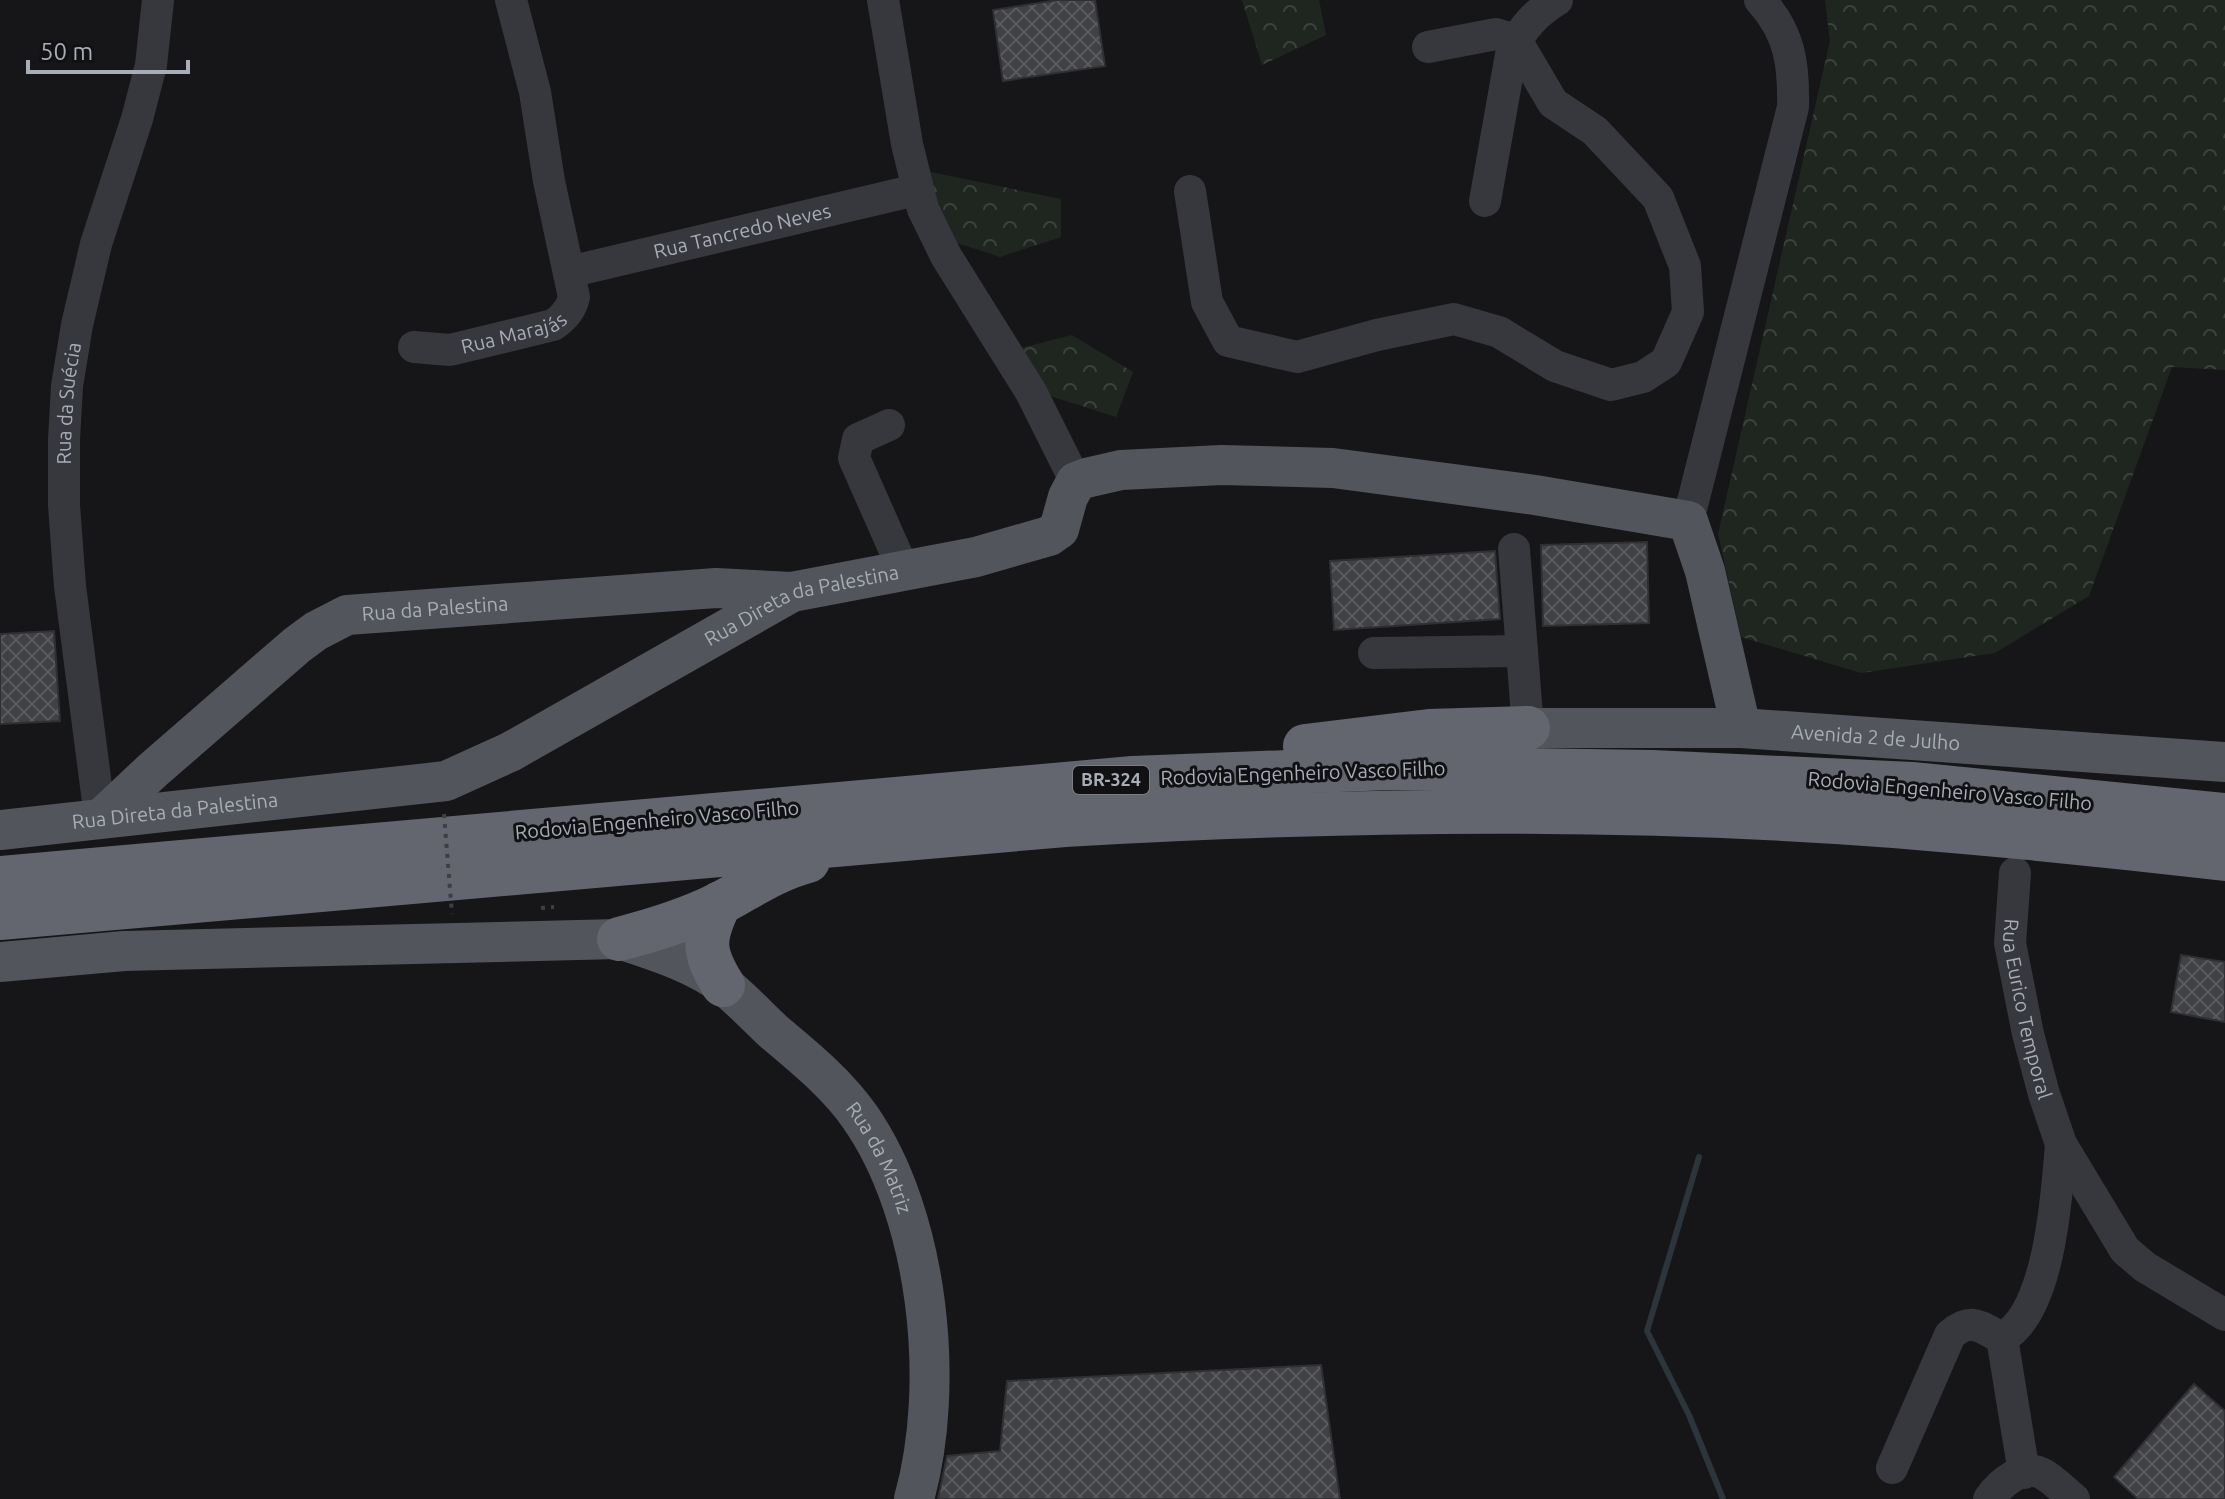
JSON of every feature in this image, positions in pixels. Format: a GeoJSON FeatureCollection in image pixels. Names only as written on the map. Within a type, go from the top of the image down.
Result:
{"type":"FeatureCollection","features":[{"type":"Feature","properties":{"kind":"highway"},"geometry":{"type":"LineString","coordinates":[[1133,778],[1360,738],[1429,731],[1528,728]]}},
{"type":"Feature","properties":{"kind":"highway","name":"Rodovia Engenheiro Vasco Filho"},"geometry":{"type":"LineString","coordinates":[[0,878],[1133,778],[1389,768],[1636,772],[1912,784],[2225,815]]}},
{"type":"Feature","properties":{"kind":"highway"},"geometry":{"type":"LineString","coordinates":[[2066,800],[2132,790],[2225,796]]}},
{"type":"Feature","properties":{"kind":"highway","name":"Rodovia Engenheiro Vasco Filho"},"geometry":{"type":"LineString","coordinates":[[0,918],[1021,829],[1221,816],[1441,812],[1715,817],[1893,826],[2225,859]]}},
{"type":"Feature","properties":{"kind":"highway"},"geometry":{"type":"LineString","coordinates":[[619,939],[671,925],[720,903],[768,875],[816,859],[976,844],[1021,829]]}},
{"type":"Feature","properties":{"kind":"highway"},"geometry":{"type":"LineString","coordinates":[[720,903],[707,930],[706,944],[709,958],[723,985]]}},
{"type":"Feature","properties":{"kind":"main road"},"geometry":{"type":"LineString","coordinates":[[1076,482],[1121,470],[1221,465],[1333,468],[1535,495],[1688,521],[1705,571],[1741,728]]}},
{"type":"Feature","properties":{"kind":"main road","name":"Rua Direta da Palestina"},"geometry":{"type":"LineString","coordinates":[[0,830],[446,781],[510,752],[792,592],[976,557],[1049,536],[1059,529],[1068,497],[1076,482]]}},
{"type":"Feature","properties":{"kind":"main road","name":"Rua da Palestina"},"geometry":{"type":"LineString","coordinates":[[101,817],[297,645],[347,615],[716,588],[792,592]]}},
{"type":"Feature","properties":{"kind":"main road","name":"Avenida 2 de Julho"},"geometry":{"type":"LineString","coordinates":[[1528,728],[1741,728],[2225,762]]}},
{"type":"Feature","properties":{"kind":"main road"},"geometry":{"type":"LineString","coordinates":[[0,962],[124,951],[619,939]]}},
{"type":"Feature","properties":{"kind":"main road","name":"Rua da Matriz"},"geometry":{"type":"LineString","coordinates":[[619,939],[671,958],[723,985],[831,1081],[861,1118],[886,1162],[916,1255],[927,1311],[931,1368],[929,1422],[923,1469],[914,1499]]}},
{"type":"Feature","properties":{"kind":"street","name":"Rua da Suécia"},"geometry":{"type":"LineString","coordinates":[[101,817],[70,586],[64,505],[67,386],[77,325],[96,244],[137,119],[151,65],[158,0]]}},
{"type":"Feature","properties":{"kind":"street","name":"Rua Marajás"},"geometry":{"type":"LineString","coordinates":[[414,347],[450,350],[553,325],[563,318],[572,305],[574,297],[549,181],[535,92],[511,0]]}},
{"type":"Feature","properties":{"kind":"street"},"geometry":{"type":"LineString","coordinates":[[883,0],[916,190],[936,238],[1025,382],[1076,482]]}},
{"type":"Feature","properties":{"kind":"street"},"geometry":{"type":"LineString","coordinates":[[1485,201],[1512,49],[1537,13],[1557,0]]}},
{"type":"Feature","properties":{"kind":"street"},"geometry":{"type":"LineString","coordinates":[[1688,521],[1793,107],[1794,76],[1787,42],[1776,17],[1760,0]]}},
{"type":"Feature","properties":{"kind":"street"},"geometry":{"type":"LineString","coordinates":[[1190,191],[1207,302],[1228,341],[1297,357],[1377,335],[1454,319],[1499,332],[1555,366],[1611,385],[1643,377],[1666,362],[1688,312],[1685,266],[1658,198],[1595,131],[1553,103],[1516,40],[1496,34],[1428,47]]}},
{"type":"Feature","properties":{"kind":"street","name":"Rua Tancredo Neves"},"geometry":{"type":"LineString","coordinates":[[569,272],[916,190]]}},
{"type":"Feature","properties":{"kind":"street"},"geometry":{"type":"LineString","coordinates":[[889,425],[858,439],[854,458],[904,571]]}},
{"type":"Feature","properties":{"kind":"street"},"geometry":{"type":"LineString","coordinates":[[1514,549],[1528,728]]}},
{"type":"Feature","properties":{"kind":"street"},"geometry":{"type":"LineString","coordinates":[[1374,653],[1522,651]]}},
{"type":"Feature","properties":{"kind":"street","name":"Rua Eurico Temporal"},"geometry":{"type":"LineString","coordinates":[[2015,873],[2010,943],[2028,1034],[2061,1144],[2125,1250],[2145,1267],[2225,1315]]}},
{"type":"Feature","properties":{"kind":"street","name":"Rua Eurico Temporal"},"geometry":{"type":"LineString","coordinates":[[2002,1338],[2019,1327],[2044,1271],[2056,1208],[2061,1144]]}},
{"type":"Feature","properties":{"kind":"street"},"geometry":{"type":"LineString","coordinates":[[1892,1468],[1950,1335],[1959,1327],[1974,1324],[2002,1338],[2024,1473]]}},
{"type":"Feature","properties":{"kind":"street"},"geometry":{"type":"LineString","coordinates":[[1989,1499],[2010,1478],[2041,1472],[2074,1499]]}},
{"type":"Feature","properties":{"kind":"path"},"geometry":{"type":"LineString","coordinates":[[444,814],[452,914]]}},
{"type":"Feature","properties":{"kind":"green space"},"geometry":{"type":"Polygon","coordinates":[[[1242,0],[1319,0],[1326,35],[1262,65],[1242,0]]]}},
{"type":"Feature","properties":{"kind":"green space"},"geometry":{"type":"Polygon","coordinates":[[[1825,0],[2225,0],[2225,370],[2172,367],[2089,596],[1995,653],[1861,673],[1741,637],[1718,534],[1830,41],[1825,0]]]}},
{"type":"Feature","properties":{"kind":"green space"},"geometry":{"type":"Polygon","coordinates":[[[926,171],[1061,199],[1061,237],[1000,257],[945,239],[926,171]]]}},
{"type":"Feature","properties":{"kind":"green space"},"geometry":{"type":"Polygon","coordinates":[[[1072,335],[1133,372],[1116,417],[1038,392],[1013,350],[1072,335]]]}},
{"type":"Feature","properties":{"kind":"building"},"geometry":{"type":"Polygon","coordinates":[[[1058,0],[1095,0],[1105,66],[1003,81],[993,10],[1058,0]]]}},
{"type":"Feature","properties":{"kind":"building"},"geometry":{"type":"Polygon","coordinates":[[[1647,542],[1649,623],[1543,626],[1541,545],[1647,542]]]}},
{"type":"Feature","properties":{"kind":"building"},"geometry":{"type":"Polygon","coordinates":[[[1495,551],[1500,619],[1334,630],[1330,561],[1495,551]]]}},
{"type":"Feature","properties":{"kind":"building"},"geometry":{"type":"Polygon","coordinates":[[[54,631],[60,721],[0,724],[0,634],[54,631]]]}},
{"type":"Feature","properties":{"kind":"building"},"geometry":{"type":"Polygon","coordinates":[[[2181,955],[2225,962],[2225,1022],[2171,1012],[2181,955]]]}},
{"type":"Feature","properties":{"kind":"building"},"geometry":{"type":"Polygon","coordinates":[[[1321,1365],[1340,1499],[938,1499],[947,1456],[1000,1451],[1007,1381],[1321,1365]]]}},
{"type":"Feature","properties":{"kind":"building"},"geometry":{"type":"Polygon","coordinates":[[[2194,1384],[2225,1411],[2225,1499],[2138,1499],[2114,1477],[2194,1384]]]}},
{"type":"Feature","properties":{"kind":"waterway"},"geometry":{"type":"LineString","coordinates":[[1699,1157],[1647,1331],[1689,1415],[1723,1499]]}}]}
